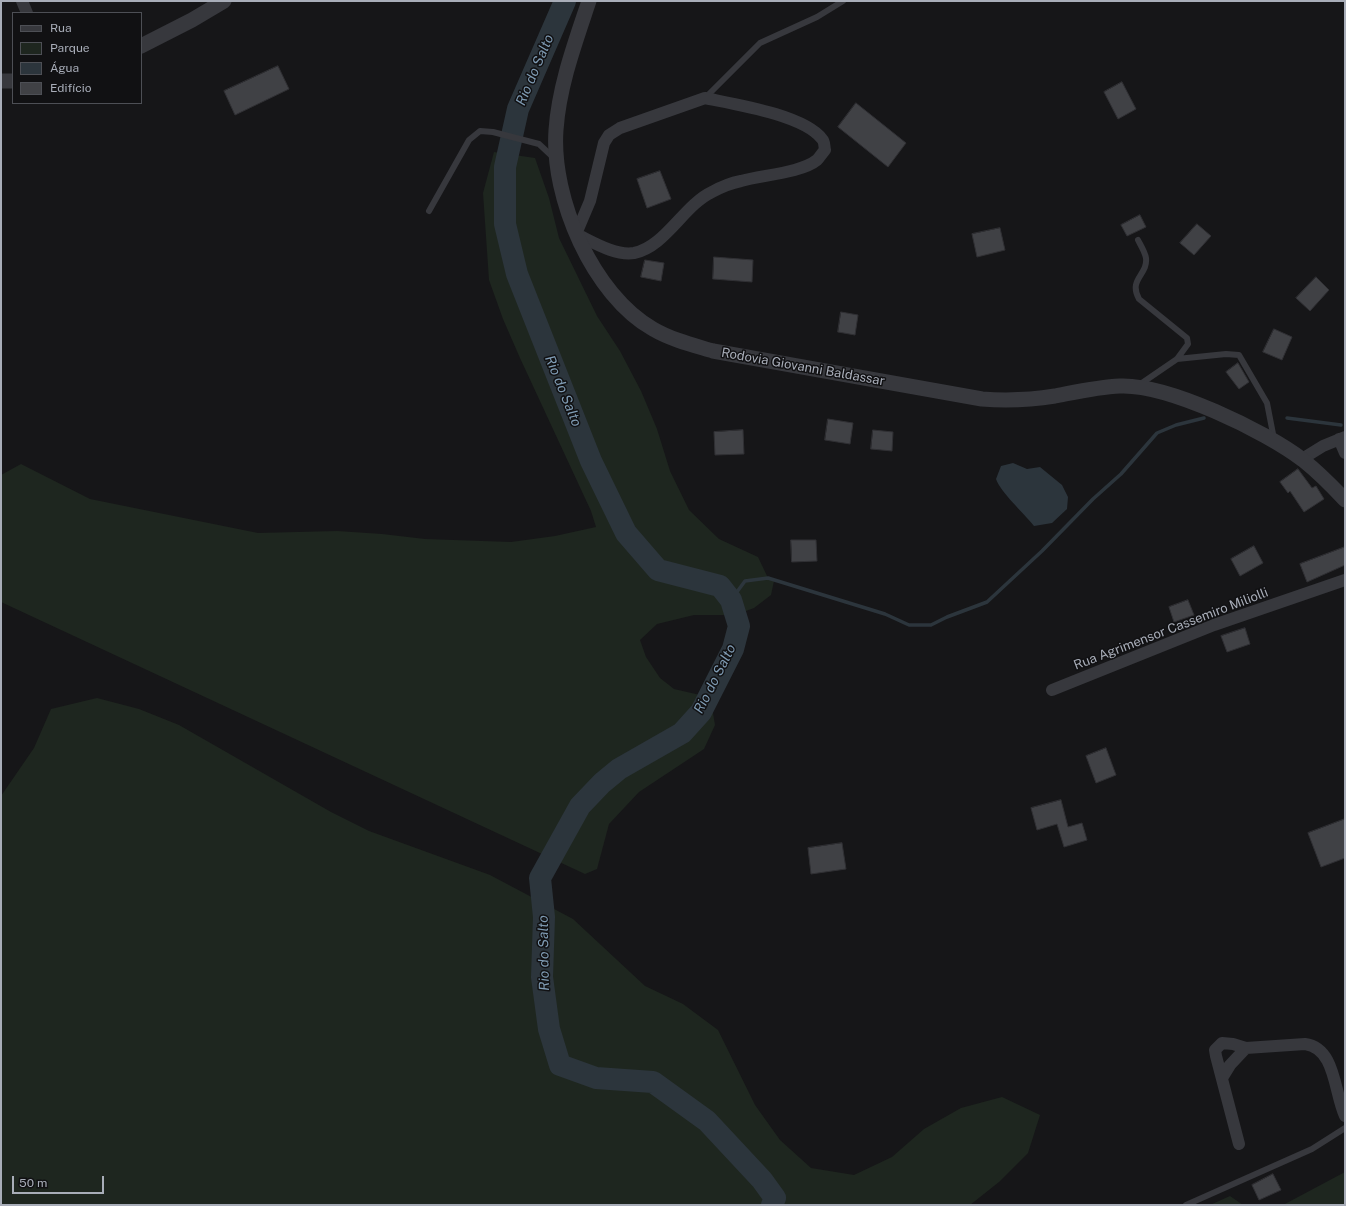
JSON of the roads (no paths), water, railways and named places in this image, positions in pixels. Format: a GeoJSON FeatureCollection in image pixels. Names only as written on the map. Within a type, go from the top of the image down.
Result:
{"type":"FeatureCollection","features":[{"type":"Feature","properties":{"kind":"street"},"geometry":{"type":"LineString","coordinates":[[22,1],[27,12]]}},
{"type":"Feature","properties":{"kind":"street"},"geometry":{"type":"LineString","coordinates":[[142,45],[192,20],[224,1]]}},
{"type":"Feature","properties":{"kind":"street","name":"Rodovia Giovanni Baldassar"},"geometry":{"type":"LineString","coordinates":[[589,1],[576,38],[560,105],[556,130],[556,160],[565,205],[576,234],[606,286],[626,309],[653,329],[679,341],[713,351],[982,399],[1007,401],[1031,399],[1096,388],[1137,386],[1158,390],[1212,410],[1275,443],[1302,459],[1345,500]]}},
{"type":"Feature","properties":{"kind":"street"},"geometry":{"type":"LineString","coordinates":[[1,81],[12,81]]}},
{"type":"Feature","properties":{"kind":"street"},"geometry":{"type":"LineString","coordinates":[[705,98],[746,106],[798,123],[816,132],[824,140],[825,150],[816,160],[794,170],[740,181],[711,192],[688,210],[656,242],[636,252],[628,253],[614,251],[576,234],[590,201],[600,154],[609,135],[620,128],[705,98]]}},
{"type":"Feature","properties":{"kind":"street"},"geometry":{"type":"LineString","coordinates":[[1302,459],[1342,438],[1345,453]]}},
{"type":"Feature","properties":{"kind":"street","name":"Rua Agrimensor Cassemiro Miliolli"},"geometry":{"type":"LineString","coordinates":[[1052,690],[1214,624],[1345,580]]}},
{"type":"Feature","properties":{"kind":"street"},"geometry":{"type":"LineString","coordinates":[[1239,1144],[1215,1050],[1218,1046],[1227,1043],[1246,1048],[1306,1044],[1320,1048],[1329,1063],[1345,1116]]}},
{"type":"Feature","properties":{"kind":"street"},"geometry":{"type":"LineString","coordinates":[[1222,1078],[1230,1065],[1246,1048]]}},
{"type":"Feature","properties":{"kind":"lane"},"geometry":{"type":"LineString","coordinates":[[705,98],[760,43],[817,17],[843,1]]}},
{"type":"Feature","properties":{"kind":"lane"},"geometry":{"type":"LineString","coordinates":[[429,211],[470,140],[480,131],[493,132],[539,144],[556,160]]}},
{"type":"Feature","properties":{"kind":"lane"},"geometry":{"type":"LineString","coordinates":[[1137,386],[1177,359],[1188,344],[1187,338],[1139,300],[1135,292],[1135,282],[1144,268],[1146,259],[1138,240]]}},
{"type":"Feature","properties":{"kind":"lane"},"geometry":{"type":"LineString","coordinates":[[1177,359],[1226,354],[1239,355],[1267,403],[1275,443]]}},
{"type":"Feature","properties":{"kind":"lane"},"geometry":{"type":"LineString","coordinates":[[1186,1205],[1312,1149],[1345,1128]]}},
{"type":"Feature","properties":{"kind":"water"},"geometry":{"type":"Polygon","coordinates":[[[1013,463],[1027,469],[1040,467],[1062,485],[1068,497],[1067,509],[1052,523],[1034,526],[1002,490],[996,479],[1001,466],[1013,463]]]}},
{"type":"Feature","properties":{"kind":"waterway","name":"Rio do Salto"},"geometry":{"type":"LineString","coordinates":[[565,1],[518,109],[505,167],[505,224],[517,274],[591,461],[626,533],[658,570],[720,586],[731,600],[739,626],[733,649],[701,712],[682,733],[619,769],[602,783],[580,806],[540,878],[544,917],[542,977],[549,1029],[560,1065],[596,1078],[653,1082],[707,1121],[762,1180],[775,1198],[772,1205]]}},
{"type":"Feature","properties":{"kind":"waterway"},"geometry":{"type":"LineString","coordinates":[[731,600],[745,581],[768,578],[885,614],[909,625],[931,625],[947,617],[987,602],[1042,551],[1093,499],[1121,474],[1157,433],[1176,425],[1204,418]]}},
{"type":"Feature","properties":{"kind":"waterway"},"geometry":{"type":"LineString","coordinates":[[1287,418],[1341,425]]}}]}
